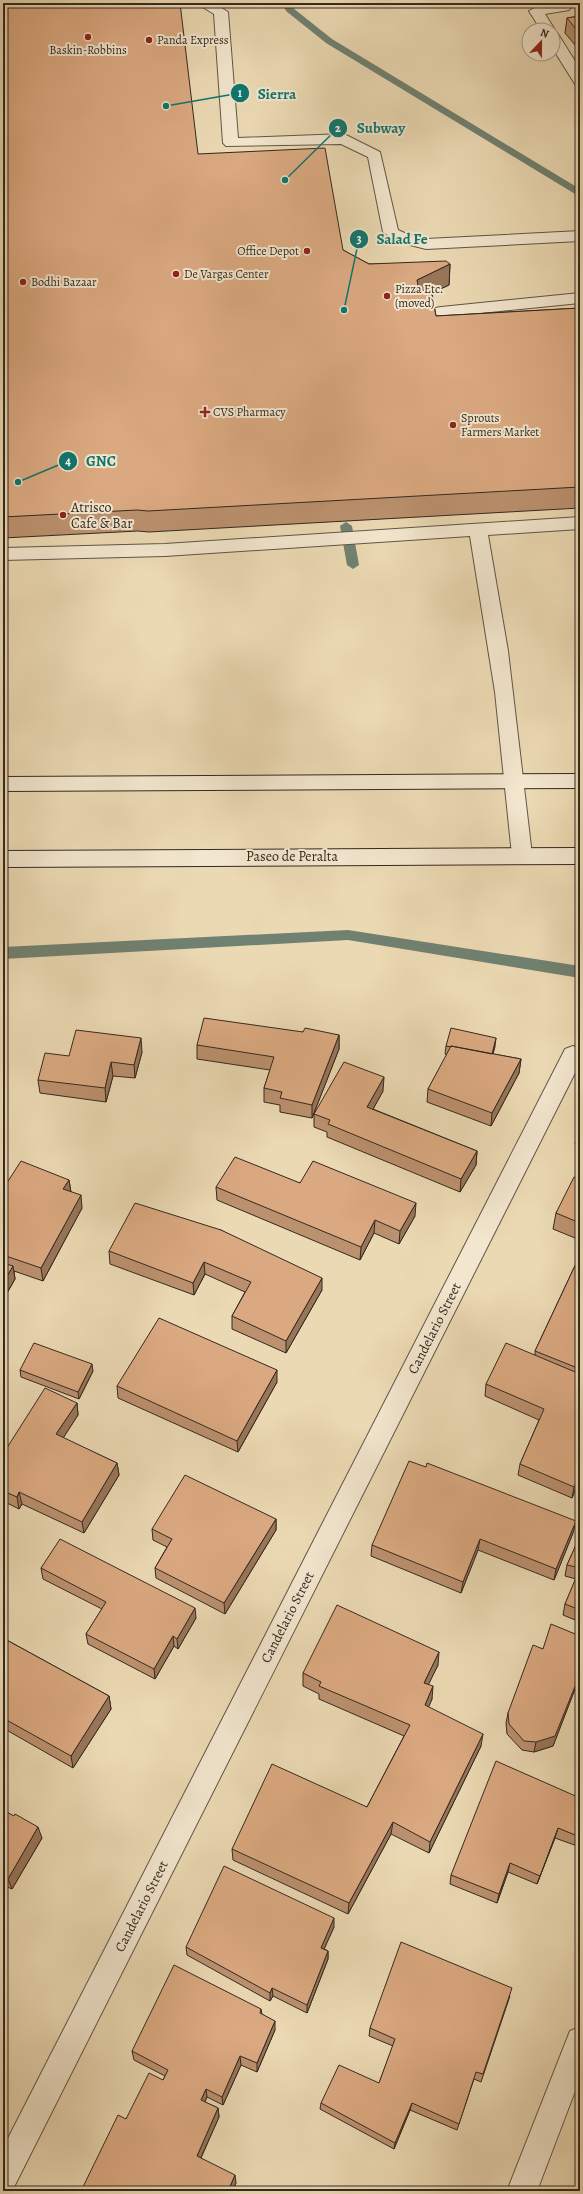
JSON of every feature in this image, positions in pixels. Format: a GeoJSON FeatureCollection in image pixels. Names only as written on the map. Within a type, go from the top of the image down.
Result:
{"type":"FeatureCollection","features":[{"type":"Feature","properties":{"kind":"main road"},"geometry":{"type":"LineString","coordinates":[[203,3],[221,12],[231,143],[344,138],[363,147],[375,155],[391,232],[404,239],[426,244],[580,236]]}},
{"type":"Feature","properties":{"kind":"main road"},"geometry":{"type":"LineString","coordinates":[[543,22],[536,11],[562,5],[580,5]]}},
{"type":"Feature","properties":{"kind":"main road"},"geometry":{"type":"LineString","coordinates":[[561,47],[575,65],[580,81]]}},
{"type":"Feature","properties":{"kind":"main road"},"geometry":{"type":"LineString","coordinates":[[441,312],[580,298]]}},
{"type":"Feature","properties":{"kind":"main road"},"geometry":{"type":"LineString","coordinates":[[3,554],[164,550],[580,523]]}},
{"type":"Feature","properties":{"kind":"main road"},"geometry":{"type":"LineString","coordinates":[[478,530],[491,594],[502,665],[522,855]]}},
{"type":"Feature","properties":{"kind":"main road"},"geometry":{"type":"LineString","coordinates":[[3,784],[580,781]]}},
{"type":"Feature","properties":{"kind":"main road","name":"Paseo de Peralta"},"geometry":{"type":"LineString","coordinates":[[3,859],[522,855],[580,856]]}},
{"type":"Feature","properties":{"kind":"main road","name":"Candelario Street"},"geometry":{"type":"LineString","coordinates":[[3,2179],[573,1055]]}},
{"type":"Feature","properties":{"kind":"main road"},"geometry":{"type":"LineString","coordinates":[[522,2191],[580,2041]]}},
{"type":"Feature","properties":{"kind":"building","name":"De Vargas Center"},"geometry":{"type":"Polygon","coordinates":[[[3,3],[180,3],[198,154],[325,148],[343,250],[369,264],[446,261],[450,264],[417,280],[419,291],[431,290],[436,316],[580,308],[580,487],[148,511],[137,510],[3,517],[3,3]]]}},
{"type":"Feature","properties":{"kind":"building"},"geometry":{"type":"Polygon","coordinates":[[[580,16],[580,34],[567,18],[580,16]]]}},
{"type":"Feature","properties":{"kind":"building"},"geometry":{"type":"Polygon","coordinates":[[[204,1018],[303,1032],[305,1028],[339,1035],[312,1105],[280,1098],[282,1092],[264,1088],[274,1057],[197,1045],[204,1018]]]}},
{"type":"Feature","properties":{"kind":"building"},"geometry":{"type":"Polygon","coordinates":[[[451,1028],[496,1038],[492,1054],[446,1046],[451,1028]]]}},
{"type":"Feature","properties":{"kind":"building"},"geometry":{"type":"Polygon","coordinates":[[[76,1030],[141,1038],[134,1065],[111,1062],[105,1088],[38,1080],[45,1053],[69,1056],[76,1030]]]}},
{"type":"Feature","properties":{"kind":"building"},"geometry":{"type":"Polygon","coordinates":[[[451,1046],[521,1059],[492,1113],[428,1089],[451,1046]]]}},
{"type":"Feature","properties":{"kind":"building"},"geometry":{"type":"Polygon","coordinates":[[[344,1062],[384,1077],[367,1107],[477,1151],[461,1179],[328,1124],[330,1120],[314,1114],[344,1062]]]}},
{"type":"Feature","properties":{"kind":"building"},"geometry":{"type":"Polygon","coordinates":[[[235,1157],[300,1183],[313,1161],[416,1203],[400,1231],[375,1220],[361,1247],[216,1187],[235,1157]]]}},
{"type":"Feature","properties":{"kind":"building"},"geometry":{"type":"Polygon","coordinates":[[[21,1161],[69,1180],[63,1189],[81,1195],[41,1268],[3,1255],[3,1189],[21,1161]]]}},
{"type":"Feature","properties":{"kind":"building"},"geometry":{"type":"Polygon","coordinates":[[[574,1177],[580,1178],[580,1223],[556,1213],[574,1177]]]}},
{"type":"Feature","properties":{"kind":"building"},"geometry":{"type":"Polygon","coordinates":[[[135,1203],[221,1230],[322,1278],[286,1341],[232,1316],[251,1282],[204,1262],[193,1283],[109,1251],[135,1203]]]}},
{"type":"Feature","properties":{"kind":"building"},"geometry":{"type":"Polygon","coordinates":[[[580,1255],[580,1369],[535,1351],[580,1255]]]}},
{"type":"Feature","properties":{"kind":"building"},"geometry":{"type":"Polygon","coordinates":[[[3,1263],[13,1266],[3,1283],[3,1263]]]}},
{"type":"Feature","properties":{"kind":"building"},"geometry":{"type":"Polygon","coordinates":[[[159,1318],[277,1370],[237,1441],[117,1386],[159,1318]]]}},
{"type":"Feature","properties":{"kind":"building"},"geometry":{"type":"Polygon","coordinates":[[[34,1343],[92,1364],[78,1392],[20,1370],[34,1343]]]}},
{"type":"Feature","properties":{"kind":"building"},"geometry":{"type":"Polygon","coordinates":[[[506,1343],[580,1374],[580,1474],[574,1487],[520,1464],[544,1409],[486,1384],[506,1343]]]}},
{"type":"Feature","properties":{"kind":"building"},"geometry":{"type":"Polygon","coordinates":[[[45,1388],[77,1403],[56,1434],[117,1463],[82,1522],[19,1492],[17,1497],[3,1491],[3,1454],[45,1388]]]}},
{"type":"Feature","properties":{"kind":"building"},"geometry":{"type":"Polygon","coordinates":[[[409,1461],[426,1467],[427,1463],[576,1521],[556,1569],[480,1539],[463,1582],[372,1545],[409,1461]]]}},
{"type":"Feature","properties":{"kind":"building"},"geometry":{"type":"Polygon","coordinates":[[[185,1475],[276,1519],[224,1603],[155,1568],[172,1539],[152,1529],[185,1475]]]}},
{"type":"Feature","properties":{"kind":"building"},"geometry":{"type":"Polygon","coordinates":[[[580,1536],[580,1568],[567,1565],[580,1536]]]}},
{"type":"Feature","properties":{"kind":"building"},"geometry":{"type":"Polygon","coordinates":[[[60,1539],[195,1608],[177,1639],[173,1636],[154,1669],[86,1634],[106,1602],[41,1568],[60,1539]]]}},
{"type":"Feature","properties":{"kind":"building"},"geometry":{"type":"Polygon","coordinates":[[[580,1568],[580,1610],[565,1604],[580,1568]]]}},
{"type":"Feature","properties":{"kind":"building"},"geometry":{"type":"Polygon","coordinates":[[[337,1605],[439,1652],[424,1683],[433,1686],[425,1705],[483,1734],[430,1842],[393,1822],[349,1903],[232,1849],[272,1764],[367,1807],[410,1725],[319,1686],[321,1682],[303,1673],[337,1605]]]}},
{"type":"Feature","properties":{"kind":"building"},"geometry":{"type":"Polygon","coordinates":[[[551,1624],[580,1636],[580,1680],[578,1679],[555,1736],[536,1742],[524,1741],[509,1724],[508,1713],[533,1645],[543,1649],[551,1624]]]}},
{"type":"Feature","properties":{"kind":"building"},"geometry":{"type":"Polygon","coordinates":[[[3,1638],[109,1696],[71,1756],[3,1718],[3,1638]]]}},
{"type":"Feature","properties":{"kind":"building"},"geometry":{"type":"Polygon","coordinates":[[[496,1761],[580,1798],[578,1804],[580,1805],[580,1837],[558,1828],[540,1876],[510,1863],[499,1894],[451,1875],[496,1761]]]}},
{"type":"Feature","properties":{"kind":"building"},"geometry":{"type":"Polygon","coordinates":[[[3,1810],[14,1816],[15,1814],[38,1827],[8,1879],[3,1876],[3,1810]]]}},
{"type":"Feature","properties":{"kind":"building"},"geometry":{"type":"Polygon","coordinates":[[[224,1866],[334,1918],[321,1948],[328,1951],[307,2005],[272,1988],[270,1993],[186,1947],[224,1866]]]}},
{"type":"Feature","properties":{"kind":"building"},"geometry":{"type":"Polygon","coordinates":[[[401,1942],[512,1988],[483,2074],[476,2072],[459,2124],[412,2103],[395,2143],[321,2103],[339,2065],[379,2083],[395,2039],[370,2028],[401,1942]]]}},
{"type":"Feature","properties":{"kind":"building"},"geometry":{"type":"Polygon","coordinates":[[[174,1965],[261,2009],[260,2013],[275,2021],[257,2063],[240,2056],[222,2097],[206,2089],[201,2100],[218,2108],[197,2156],[235,2175],[228,2191],[81,2191],[118,2115],[126,2119],[149,2073],[163,2080],[168,2070],[132,2051],[174,1965]]]}},
{"type":"Feature","properties":{"kind":"waterway"},"geometry":{"type":"LineString","coordinates":[[287,3],[289,9],[329,41],[580,194]]}},
{"type":"Feature","properties":{"kind":"waterway"},"geometry":{"type":"LineString","coordinates":[[346,526],[353,565]]}},
{"type":"Feature","properties":{"kind":"waterway"},"geometry":{"type":"LineString","coordinates":[[3,953],[348,935],[580,972]]}},
{"type":"Feature","properties":{"kind":"place","name":"Baskin-Robbins"},"geometry":{"type":"Point","coordinates":[88,37]}},
{"type":"Feature","properties":{"kind":"place","name":"Panda Express"},"geometry":{"type":"Point","coordinates":[149,40]}},
{"type":"Feature","properties":{"kind":"place","name":"Sierra"},"geometry":{"type":"Point","coordinates":[166,106]}},
{"type":"Feature","properties":{"kind":"place","name":"Subway"},"geometry":{"type":"Point","coordinates":[285,180]}},
{"type":"Feature","properties":{"kind":"place","name":"Office Depot"},"geometry":{"type":"Point","coordinates":[307,251]}},
{"type":"Feature","properties":{"kind":"place","name":"De Vargas Center"},"geometry":{"type":"Point","coordinates":[176,274]}},
{"type":"Feature","properties":{"kind":"place","name":"Bodhi Bazaar"},"geometry":{"type":"Point","coordinates":[23,282]}},
{"type":"Feature","properties":{"kind":"place","name":"Pizza Etc. (moved)"},"geometry":{"type":"Point","coordinates":[387,296]}},
{"type":"Feature","properties":{"kind":"place","name":"Salad Fe"},"geometry":{"type":"Point","coordinates":[344,310]}},
{"type":"Feature","properties":{"kind":"place","name":"CVS Pharmacy"},"geometry":{"type":"Point","coordinates":[205,412]}},
{"type":"Feature","properties":{"kind":"place","name":"Sprouts Farmers Market"},"geometry":{"type":"Point","coordinates":[453,425]}},
{"type":"Feature","properties":{"kind":"place","name":"GNC"},"geometry":{"type":"Point","coordinates":[18,482]}},
{"type":"Feature","properties":{"kind":"place","name":"Atrisco Cafe & Bar"},"geometry":{"type":"Point","coordinates":[63,515]}}]}
